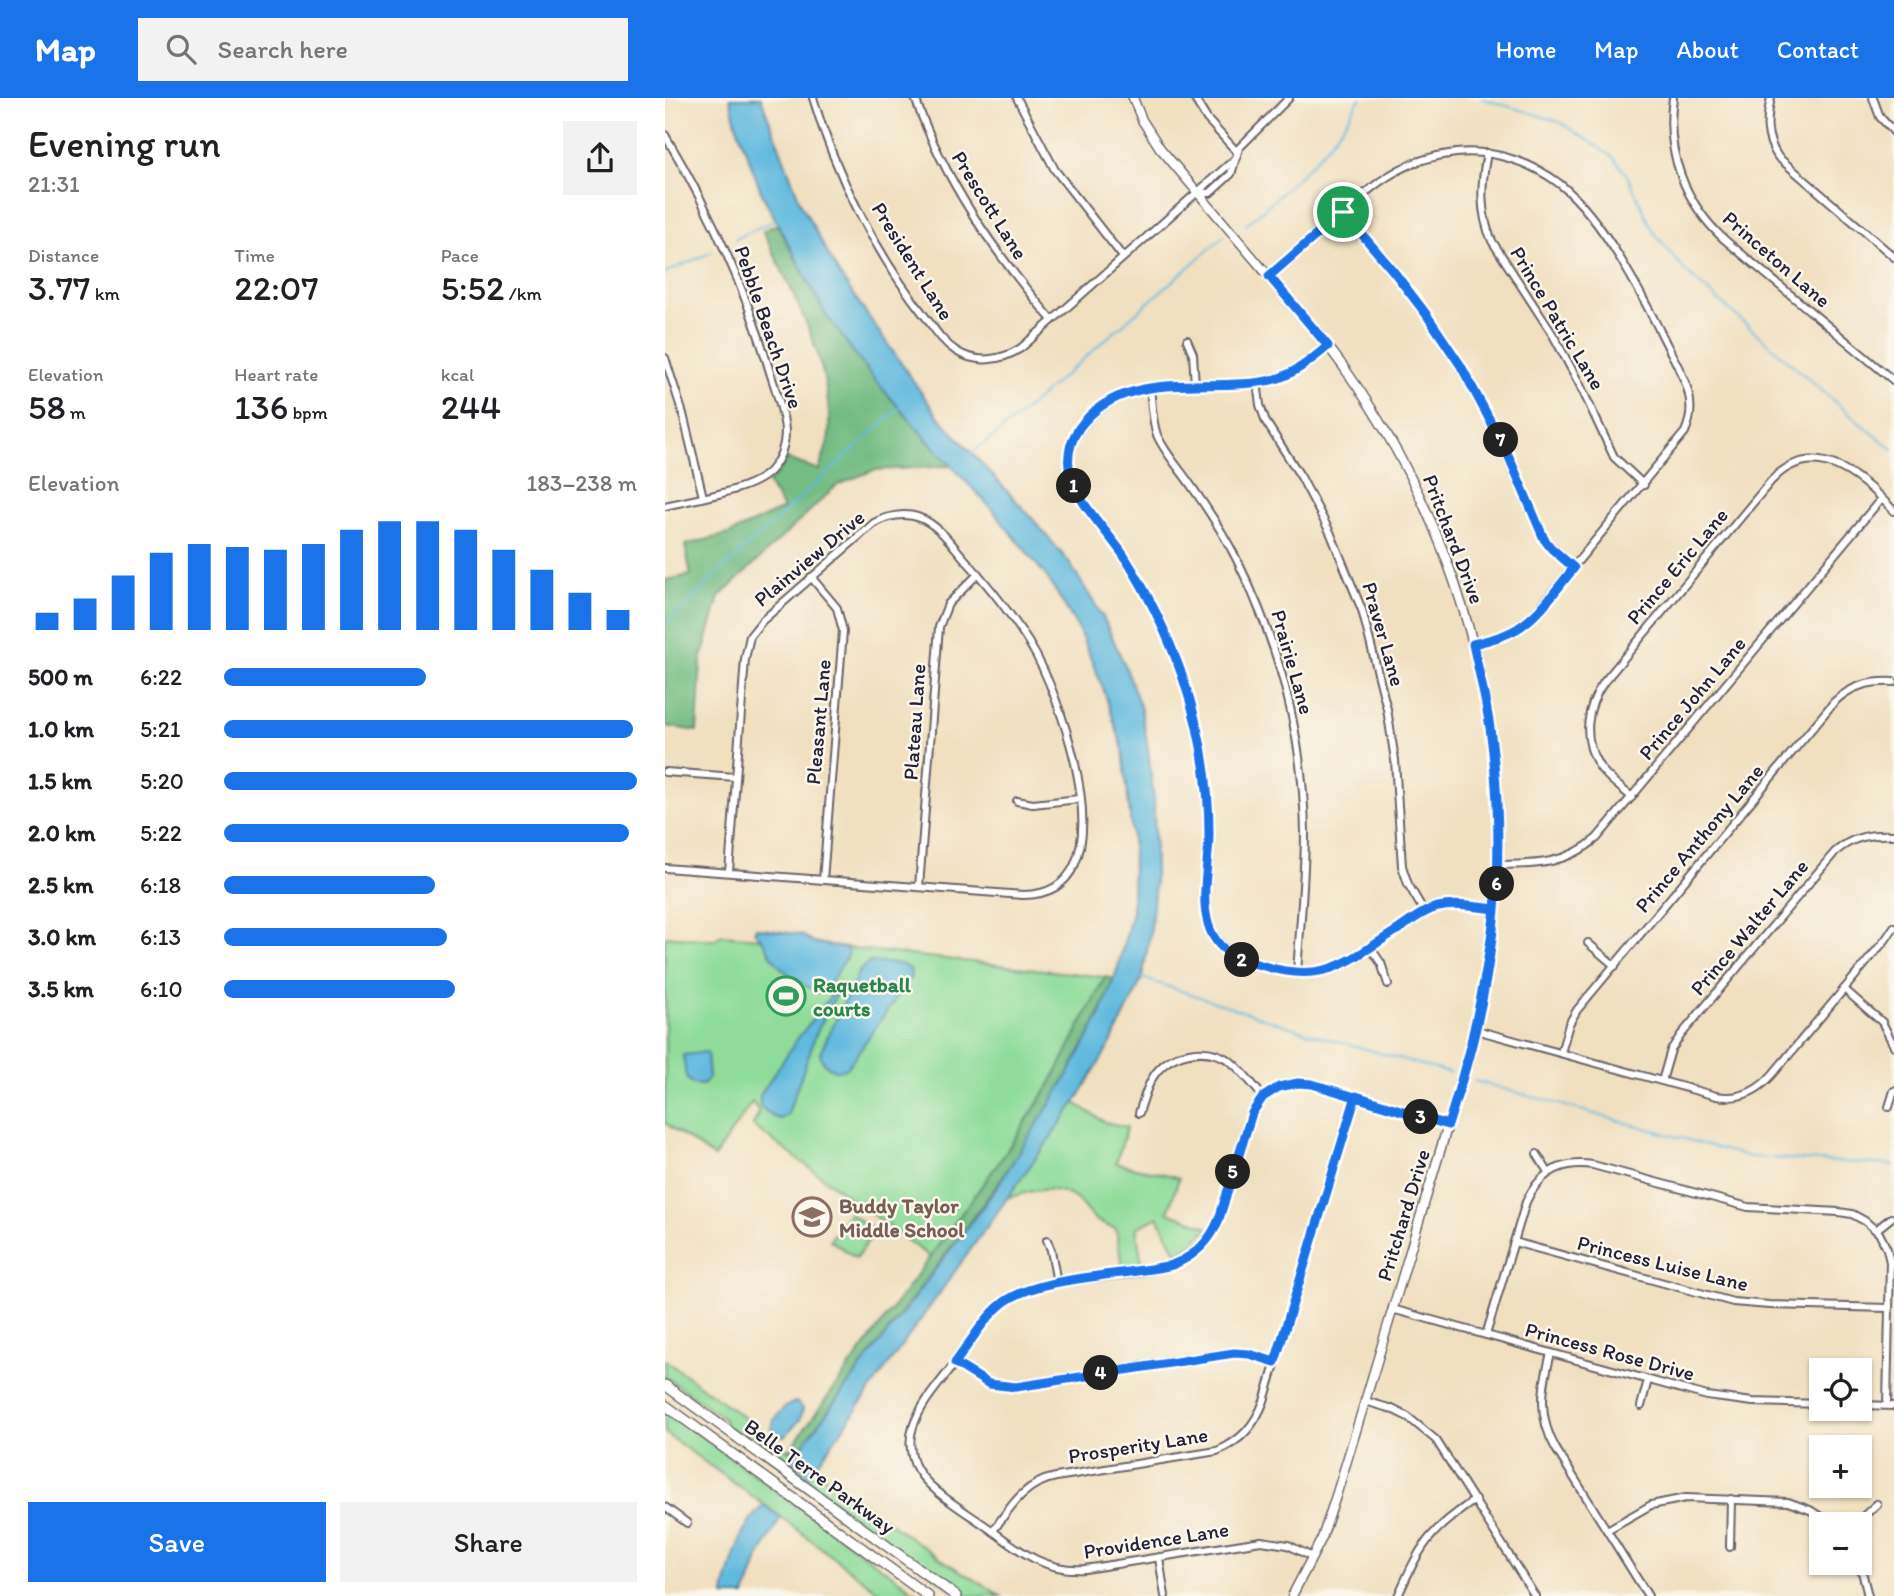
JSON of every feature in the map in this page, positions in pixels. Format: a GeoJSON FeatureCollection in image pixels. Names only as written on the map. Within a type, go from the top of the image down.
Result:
{"type":"FeatureCollection","features":[{"type":"Feature","properties":{"kind":"main road","name":"Belle Terre Parkway"},"geometry":{"type":"LineString","coordinates":[[665,1385],[955,1596]]}},
{"type":"Feature","properties":{"kind":"main road","name":"Belle Terre Parkway"},"geometry":{"type":"LineString","coordinates":[[665,1405],[928,1596]]}},
{"type":"Feature","properties":{"kind":"street","name":"President Lane"},"geometry":{"type":"LineString","coordinates":[[813,98],[838,166],[872,235],[904,287],[949,346],[975,359],[1002,357],[1021,348],[1236,156],[1289,98]]}},
{"type":"Feature","properties":{"kind":"street","name":"Prescott Lane"},"geometry":{"type":"LineString","coordinates":[[915,98],[939,156],[976,222],[1016,278],[1052,320]]}},
{"type":"Feature","properties":{"kind":"street"},"geometry":{"type":"LineString","coordinates":[[1017,98],[1055,170],[1123,257]]}},
{"type":"Feature","properties":{"kind":"street","name":"Pritchard Drive"},"geometry":{"type":"LineString","coordinates":[[1133,98],[1149,133],[1196,193],[1328,346],[1366,399],[1409,472],[1441,543],[1473,644],[1489,728],[1496,796],[1497,865],[1495,909],[1476,1030],[1326,1528],[1292,1596]]}},
{"type":"Feature","properties":{"kind":"street"},"geometry":{"type":"LineString","coordinates":[[1194,98],[1236,156]]}},
{"type":"Feature","properties":{"kind":"street","name":"Princeton Lane"},"geometry":{"type":"LineString","coordinates":[[1674,98],[1671,127],[1675,156],[1686,189],[1705,220],[1725,240],[1894,381]]}},
{"type":"Feature","properties":{"kind":"street"},"geometry":{"type":"LineString","coordinates":[[1771,98],[1767,128],[1770,143],[1778,157],[1894,257]]}},
{"type":"Feature","properties":{"kind":"street"},"geometry":{"type":"LineString","coordinates":[[1873,98],[1880,117],[1894,132]]}},
{"type":"Feature","properties":{"kind":"street","name":"Pebble Beach Drive"},"geometry":{"type":"LineString","coordinates":[[665,135],[694,185],[739,283],[767,360],[784,426],[782,451],[765,476],[751,485],[665,506]]}},
{"type":"Feature","properties":{"kind":"street"},"geometry":{"type":"LineString","coordinates":[[1269,276],[1381,179],[1405,165],[1435,156],[1462,152],[1487,153],[1512,159],[1541,172],[1563,187],[1583,207],[1636,288],[1684,380],[1691,407],[1685,432],[1542,607],[1522,626],[1508,634],[1473,644]]}},
{"type":"Feature","properties":{"kind":"street","name":"Prince Patric Lane"},"geometry":{"type":"LineString","coordinates":[[1487,153],[1482,197],[1490,235],[1553,335],[1614,457],[1644,485]]}},
{"type":"Feature","properties":{"kind":"street"},"geometry":{"type":"LineString","coordinates":[[1343,212],[1394,272],[1444,339],[1494,426],[1544,539],[1574,568]]}},
{"type":"Feature","properties":{"kind":"street"},"geometry":{"type":"LineString","coordinates":[[1187,340],[1193,354],[1195,385]]}},
{"type":"Feature","properties":{"kind":"street"},"geometry":{"type":"LineString","coordinates":[[1328,346],[1288,374],[1257,381],[1150,388],[1122,394],[1086,420],[1074,438],[1070,449],[1070,476],[1080,497],[1108,533],[1146,592],[1170,642],[1188,692],[1199,740],[1207,798],[1209,835],[1205,905],[1211,930],[1219,943],[1234,956],[1279,971],[1318,973],[1332,969],[1425,913],[1445,906],[1495,909]]}},
{"type":"Feature","properties":{"kind":"street"},"geometry":{"type":"LineString","coordinates":[[665,358],[683,414],[703,497]]}},
{"type":"Feature","properties":{"kind":"street","name":"Praver Lane"},"geometry":{"type":"LineString","coordinates":[[1257,381],[1260,405],[1266,422],[1301,477],[1330,532],[1362,610],[1387,709],[1395,760],[1402,866],[1408,884],[1425,913]]}},
{"type":"Feature","properties":{"kind":"street","name":"Prairie Lane"},"geometry":{"type":"LineString","coordinates":[[1150,388],[1153,420],[1158,437],[1210,513],[1236,559],[1262,617],[1285,686],[1296,742],[1304,820],[1297,974]]}},
{"type":"Feature","properties":{"kind":"street","name":"Prince Eric Lane"},"geometry":{"type":"LineString","coordinates":[[1632,797],[1604,772],[1593,753],[1588,729],[1593,699],[1604,682],[1780,472],[1807,460],[1822,460],[1842,467],[1894,511]]}},
{"type":"Feature","properties":{"kind":"street","name":"Prince John Lane"},"geometry":{"type":"LineString","coordinates":[[1497,865],[1542,864],[1572,855],[1597,838],[1881,499]]}},
{"type":"Feature","properties":{"kind":"street","name":"Plainview Drive"},"geometry":{"type":"LineString","coordinates":[[665,868],[1029,895],[1046,892],[1069,876],[1079,856],[1082,836],[1079,799],[1068,738],[1045,674],[1014,620],[978,574],[933,525],[920,518],[900,516],[882,519],[870,526],[762,621],[749,639],[745,659],[729,872]]}},
{"type":"Feature","properties":{"kind":"street","name":"Plateau Lane"},"geometry":{"type":"LineString","coordinates":[[919,887],[939,627],[948,604],[978,574]]}},
{"type":"Feature","properties":{"kind":"street","name":"Pleasant Lane"},"geometry":{"type":"LineString","coordinates":[[811,577],[837,608],[843,631],[824,880]]}},
{"type":"Feature","properties":{"kind":"street","name":"Prince Anthony Lane"},"geometry":{"type":"LineString","coordinates":[[1561,1053],[1574,1016],[1834,702],[1865,683],[1894,682]]}},
{"type":"Feature","properties":{"kind":"street"},"geometry":{"type":"LineString","coordinates":[[665,772],[736,777]]}},
{"type":"Feature","properties":{"kind":"street"},"geometry":{"type":"LineString","coordinates":[[1017,801],[1033,804],[1079,799]]}},
{"type":"Feature","properties":{"kind":"street","name":"Prince Walter Lane"},"geometry":{"type":"LineString","coordinates":[[1662,1081],[1671,1050],[1678,1040],[1835,852],[1859,837],[1894,835]]}},
{"type":"Feature","properties":{"kind":"street"},"geometry":{"type":"LineString","coordinates":[[1476,1030],[1721,1097],[1736,1097],[1762,1086],[1778,1069],[1894,927]]}},
{"type":"Feature","properties":{"kind":"street"},"geometry":{"type":"LineString","coordinates":[[1588,943],[1615,965]]}},
{"type":"Feature","properties":{"kind":"street"},"geometry":{"type":"LineString","coordinates":[[1370,947],[1381,963],[1388,984]]}},
{"type":"Feature","properties":{"kind":"street"},"geometry":{"type":"LineString","coordinates":[[1844,989],[1878,1017],[1889,1032],[1894,1046]]}},
{"type":"Feature","properties":{"kind":"street"},"geometry":{"type":"LineString","coordinates":[[1139,1113],[1149,1085],[1159,1069],[1175,1058],[1192,1052],[1209,1053],[1230,1061],[1263,1097],[1279,1087],[1298,1083],[1312,1084],[1448,1125]]}},
{"type":"Feature","properties":{"kind":"street"},"geometry":{"type":"LineString","coordinates":[[1889,1107],[1894,1091]]}},
{"type":"Feature","properties":{"kind":"street","name":"Prosperity Lane"},"geometry":{"type":"LineString","coordinates":[[993,1531],[1018,1496],[1038,1482],[1206,1453],[1229,1446],[1247,1432],[1258,1416],[1356,1096]]}},
{"type":"Feature","properties":{"kind":"street","name":"Providence Lane"},"geometry":{"type":"LineString","coordinates":[[1263,1097],[1249,1120],[1216,1226],[1197,1252],[1184,1260],[1162,1267],[1057,1283],[1024,1291],[1003,1303],[955,1363],[915,1422],[910,1440],[916,1468],[929,1484],[1033,1559],[1062,1569],[1085,1570],[1261,1541],[1288,1545],[1313,1557]]}},
{"type":"Feature","properties":{"kind":"street"},"geometry":{"type":"LineString","coordinates":[[1537,1154],[1548,1172]]}},
{"type":"Feature","properties":{"kind":"street"},"geometry":{"type":"LineString","coordinates":[[1486,1335],[1529,1196],[1548,1172],[1568,1164],[1593,1165],[1748,1207],[1849,1213],[1876,1230],[1884,1241],[1889,1257],[1890,1406],[1872,1405]]}},
{"type":"Feature","properties":{"kind":"street"},"geometry":{"type":"LineString","coordinates":[[1876,1230],[1891,1217]]}},
{"type":"Feature","properties":{"kind":"street"},"geometry":{"type":"LineString","coordinates":[[1047,1240],[1057,1283]]}},
{"type":"Feature","properties":{"kind":"street","name":"Princess Luise Lane"},"geometry":{"type":"LineString","coordinates":[[1514,1242],[1733,1302],[1769,1306],[1889,1308]]}},
{"type":"Feature","properties":{"kind":"street","name":"Princess Rose Drive"},"geometry":{"type":"LineString","coordinates":[[1392,1309],[1707,1396],[1740,1401],[1809,1404]]}},
{"type":"Feature","properties":{"kind":"street"},"geometry":{"type":"LineString","coordinates":[[955,1363],[989,1384],[1009,1387],[1234,1353],[1249,1354],[1275,1362]]}},
{"type":"Feature","properties":{"kind":"street"},"geometry":{"type":"LineString","coordinates":[[1552,1353],[1542,1395],[1545,1425],[1553,1443],[1648,1596]]}},
{"type":"Feature","properties":{"kind":"street"},"geometry":{"type":"LineString","coordinates":[[1641,1406],[1648,1380]]}},
{"type":"Feature","properties":{"kind":"street"},"geometry":{"type":"LineString","coordinates":[[1365,1401],[1397,1411],[1423,1427],[1441,1446],[1535,1596]]}},
{"type":"Feature","properties":{"kind":"street"},"geometry":{"type":"LineString","coordinates":[[1607,1530],[1646,1507],[1662,1501],[1686,1498],[1773,1500],[1793,1503],[1814,1512]]}},
{"type":"Feature","properties":{"kind":"street"},"geometry":{"type":"LineString","coordinates":[[1730,1547],[1731,1499]]}},
{"type":"Feature","properties":{"kind":"street"},"geometry":{"type":"LineString","coordinates":[[1398,1596],[1428,1538],[1445,1520],[1475,1500]]}},
{"type":"Feature","properties":{"kind":"street"},"geometry":{"type":"LineString","coordinates":[[1869,1512],[1878,1504]]}},
{"type":"Feature","properties":{"kind":"street"},"geometry":{"type":"LineString","coordinates":[[665,1507],[687,1523]]}},
{"type":"Feature","properties":{"kind":"street"},"geometry":{"type":"LineString","coordinates":[[1159,1558],[1165,1596]]}},
{"type":"Feature","properties":{"kind":"street"},"geometry":{"type":"LineString","coordinates":[[1863,1575],[1868,1596]]}},
{"type":"Feature","properties":{"kind":"green space"},"geometry":{"type":"Polygon","coordinates":[[[777,224],[826,315],[874,379],[951,466],[874,470],[837,485],[719,597],[701,660],[697,731],[665,726],[665,580],[691,575],[685,545],[729,534],[783,509],[768,483],[787,459],[819,470],[827,443],[829,407],[818,355],[798,304],[763,231],[777,224]]]}},
{"type":"Feature","properties":{"kind":"green space"},"geometry":{"type":"Polygon","coordinates":[[[756,928],[802,935],[813,942],[829,946],[1105,977],[1051,1083],[1002,1158],[930,1257],[753,1126],[759,1111],[752,1102],[714,1157],[665,1123],[665,936],[714,940],[721,935],[761,938],[754,931],[756,928]]]}},
{"type":"Feature","properties":{"kind":"green space"},"geometry":{"type":"Polygon","coordinates":[[[1105,977],[1114,979],[1097,1018],[1058,1093],[1035,1129],[987,1199],[795,1455],[789,1450],[1002,1158],[1051,1083],[1105,977]]]}},
{"type":"Feature","properties":{"kind":"green space"},"geometry":{"type":"Polygon","coordinates":[[[1075,1103],[1105,1122],[1127,1127],[1116,1163],[1179,1178],[1168,1212],[1206,1226],[1207,1229],[1188,1247],[1177,1254],[1158,1217],[1136,1228],[1142,1264],[1122,1266],[1116,1229],[1097,1221],[1068,1194],[1042,1190],[1007,1198],[1075,1103]]]}},
{"type":"Feature","properties":{"kind":"green space"},"geometry":{"type":"Polygon","coordinates":[[[849,1213],[875,1231],[856,1258],[830,1240],[849,1213]]]}},
{"type":"Feature","properties":{"kind":"green space"},"geometry":{"type":"Polygon","coordinates":[[[665,1360],[795,1455],[792,1463],[809,1476],[814,1469],[938,1557],[1001,1596],[962,1596],[725,1425],[724,1419],[665,1376],[665,1360]]]}},
{"type":"Feature","properties":{"kind":"green space"},"geometry":{"type":"Polygon","coordinates":[[[665,1410],[921,1596],[884,1596],[665,1433],[665,1410]]]}},
{"type":"Feature","properties":{"kind":"water"},"geometry":{"type":"Polygon","coordinates":[[[730,98],[761,98],[801,204],[839,274],[937,415],[1068,561],[1103,617],[1140,706],[1154,800],[1155,883],[1150,935],[1142,978],[1111,1043],[1075,1103],[809,1476],[792,1463],[795,1455],[993,1193],[1067,1077],[1101,1013],[1118,967],[1132,912],[1133,847],[1123,749],[1103,688],[1078,628],[1047,577],[990,507],[874,379],[826,315],[762,194],[736,124],[730,98]]]}},
{"type":"Feature","properties":{"kind":"water"},"geometry":{"type":"Polygon","coordinates":[[[756,928],[802,935],[813,942],[847,949],[849,953],[825,991],[817,993],[779,966],[755,932],[756,928]]]}},
{"type":"Feature","properties":{"kind":"water"},"geometry":{"type":"Polygon","coordinates":[[[869,962],[901,964],[910,969],[911,977],[847,1068],[834,1069],[826,1065],[820,1053],[859,971],[869,962]]]}},
{"type":"Feature","properties":{"kind":"water"},"geometry":{"type":"Polygon","coordinates":[[[838,987],[815,1035],[787,1116],[780,1119],[772,1116],[760,1106],[760,1095],[798,1038],[838,987]]]}},
{"type":"Feature","properties":{"kind":"water"},"geometry":{"type":"Polygon","coordinates":[[[707,1052],[709,1078],[703,1085],[692,1084],[686,1077],[683,1055],[707,1052]]]}},
{"type":"Feature","properties":{"kind":"water"},"geometry":{"type":"Polygon","coordinates":[[[796,1402],[803,1408],[800,1420],[785,1436],[775,1435],[771,1429],[776,1416],[796,1402]]]}},
{"type":"Feature","properties":{"kind":"water"},"geometry":{"type":"Polygon","coordinates":[[[764,1505],[781,1517],[758,1559],[745,1596],[724,1596],[743,1532],[764,1505]]]}},
{"type":"Feature","properties":{"kind":"waterway"},"geometry":{"type":"LineString","coordinates":[[1246,225],[1323,151],[1360,98]]}},
{"type":"Feature","properties":{"kind":"waterway"},"geometry":{"type":"LineString","coordinates":[[1481,98],[1560,122],[1613,157],[1627,175],[1653,231],[1685,271],[1851,416],[1894,450]]}},
{"type":"Feature","properties":{"kind":"waterway"},"geometry":{"type":"LineString","coordinates":[[735,239],[775,220]]}},
{"type":"Feature","properties":{"kind":"waterway"},"geometry":{"type":"LineString","coordinates":[[972,453],[1009,424],[1224,236]]}},
{"type":"Feature","properties":{"kind":"waterway"},"geometry":{"type":"LineString","coordinates":[[665,273],[712,252]]}},
{"type":"Feature","properties":{"kind":"waterway"},"geometry":{"type":"LineString","coordinates":[[665,626],[719,572],[899,408]]}},
{"type":"Feature","properties":{"kind":"waterway"},"geometry":{"type":"LineString","coordinates":[[1142,978],[1309,1033],[1450,1073]]}},
{"type":"Feature","properties":{"kind":"waterway"},"geometry":{"type":"LineString","coordinates":[[1475,1081],[1750,1157],[1894,1165]]}},
{"type":"Feature","properties":{"kind":"place","name":"Raquetball courts"},"geometry":{"type":"Point","coordinates":[786,996]}},
{"type":"Feature","properties":{"kind":"place","name":"Buddy Taylor Middle School"},"geometry":{"type":"Point","coordinates":[812,1217]}},
{"type":"Feature","properties":{"kind":"route"},"geometry":{"type":"LineString","coordinates":[[1343,212],[1269,276],[1328,346],[1296,370],[1277,378],[1150,388],[1122,394],[1086,420],[1074,438],[1069,458],[1070,476],[1074,488],[1108,533],[1146,592],[1170,642],[1188,692],[1206,787],[1209,835],[1206,910],[1213,935],[1226,951],[1239,958],[1286,972],[1311,974],[1339,966],[1433,909],[1453,905],[1495,909],[1485,984],[1482,1001],[1476,1030],[1465,1071],[1448,1125],[1356,1096],[1275,1362],[1249,1354],[1234,1353],[1016,1387],[989,1384],[955,1363],[990,1316],[1010,1298],[1039,1287],[1172,1265],[1197,1252],[1213,1232],[1219,1219],[1252,1113],[1269,1093],[1292,1084],[1312,1084],[1356,1096],[1448,1125],[1465,1071],[1485,984],[1493,923],[1495,909],[1497,876],[1496,803],[1489,728],[1473,644],[1508,634],[1522,626],[1542,607],[1574,568],[1551,548],[1541,534],[1494,426],[1444,339],[1394,272],[1343,212]]}}]}
